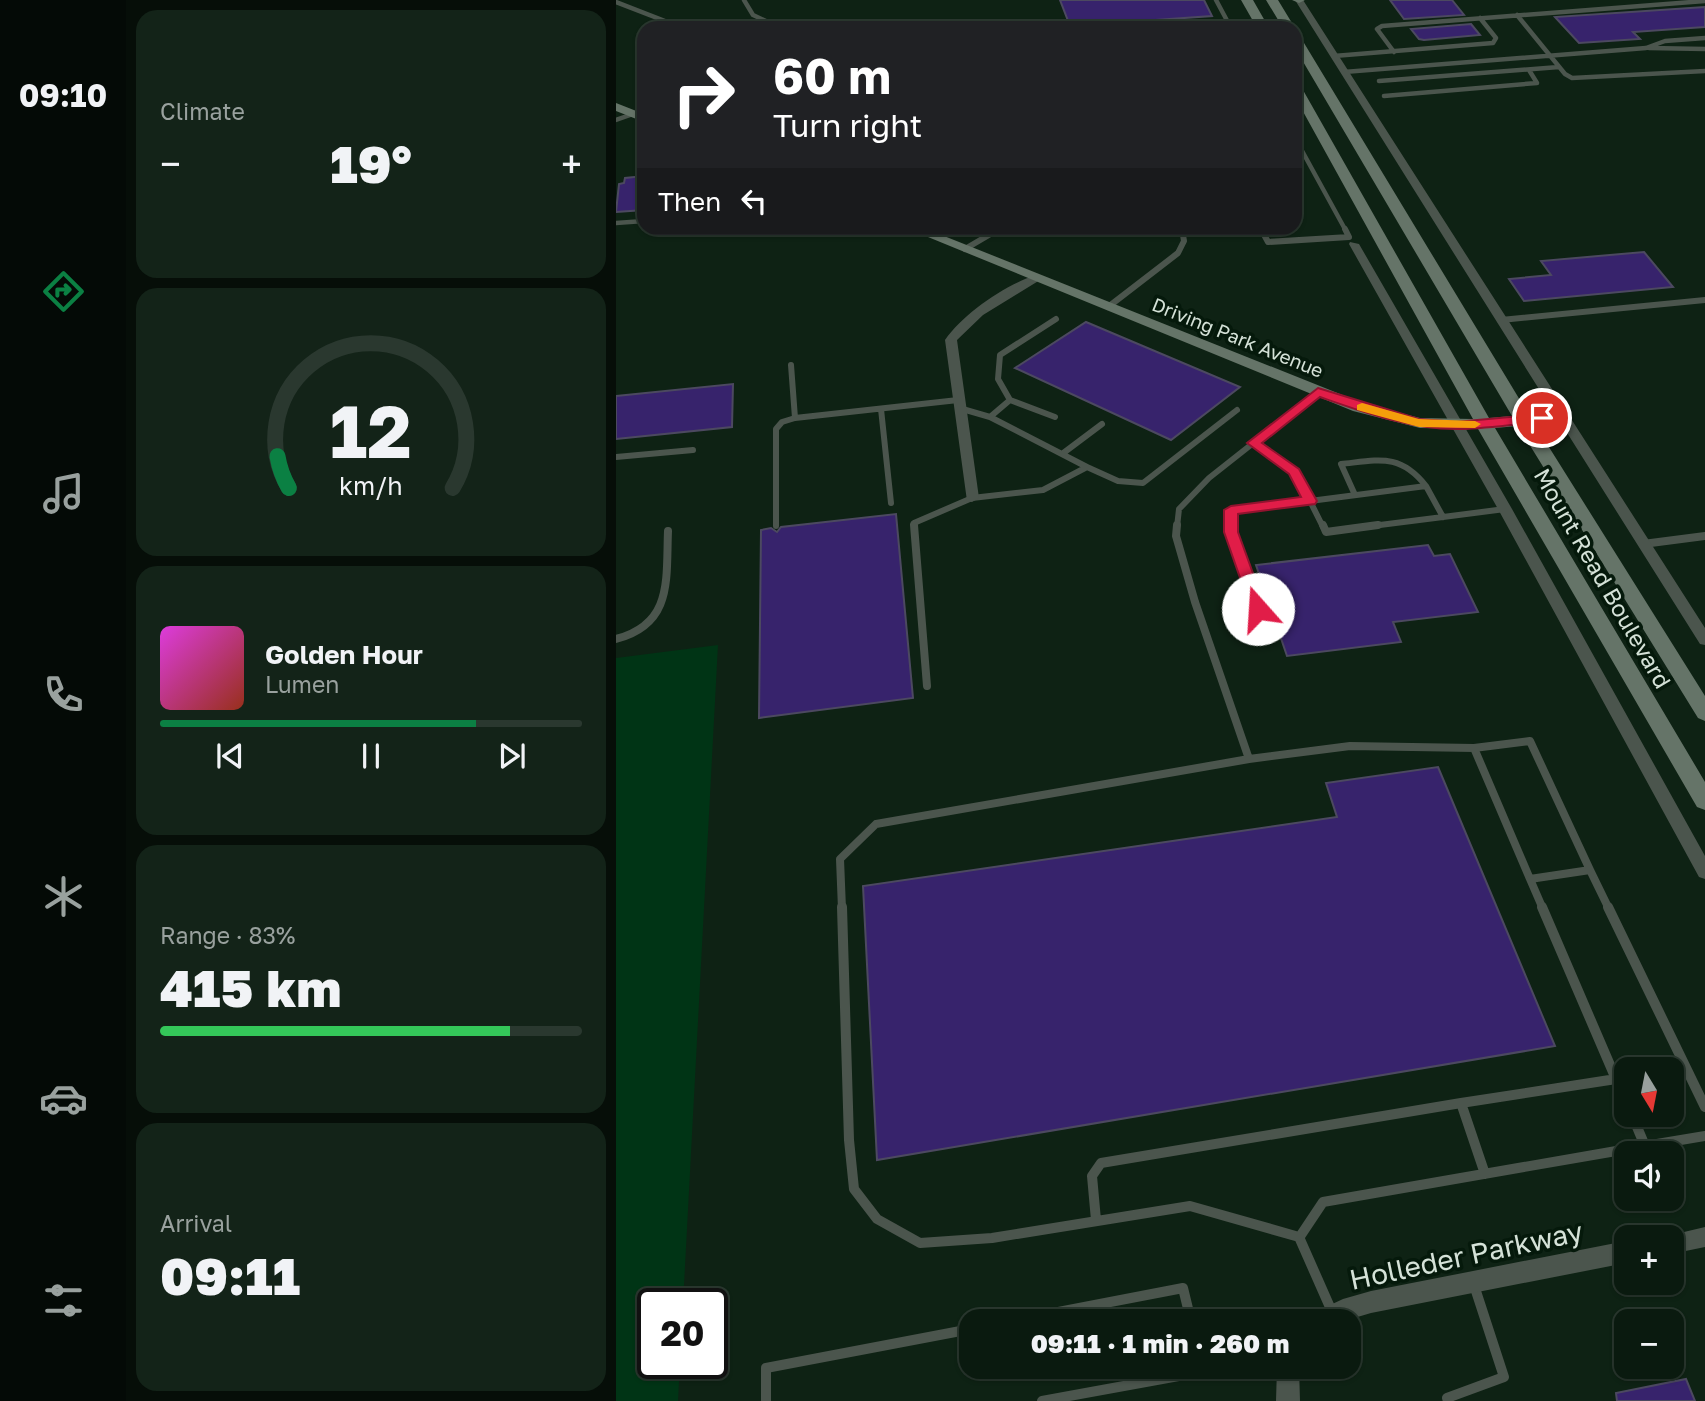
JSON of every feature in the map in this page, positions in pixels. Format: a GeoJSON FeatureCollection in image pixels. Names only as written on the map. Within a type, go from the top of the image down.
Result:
{"type":"FeatureCollection","features":[{"type":"Feature","properties":{"kind":"main road"},"geometry":{"type":"LineString","coordinates":[[1247,0],[1259,21]]}},
{"type":"Feature","properties":{"kind":"main road"},"geometry":{"type":"LineString","coordinates":[[1272,0],[1285,21]]}},
{"type":"Feature","properties":{"kind":"main road","name":"Mount Read Boulevard"},"geometry":{"type":"LineString","coordinates":[[1302,50],[1523,420],[1705,713]]}},
{"type":"Feature","properties":{"kind":"main road","name":"Mount Read Boulevard"},"geometry":{"type":"LineString","coordinates":[[1302,99],[1484,424],[1705,801]]}},
{"type":"Feature","properties":{"kind":"main road"},"geometry":{"type":"LineString","coordinates":[[616,107],[637,115]]}},
{"type":"Feature","properties":{"kind":"main road","name":"Driving Park Avenue"},"geometry":{"type":"LineString","coordinates":[[931,235],[1318,392],[1397,418],[1456,425],[1523,420]]}},
{"type":"Feature","properties":{"kind":"street","name":"Mount Read Boulevard"},"geometry":{"type":"LineString","coordinates":[[1299,0],[1560,416],[1705,640]]}},
{"type":"Feature","properties":{"kind":"street"},"geometry":{"type":"LineString","coordinates":[[1352,240],[1505,509],[1705,872]]}},
{"type":"Feature","properties":{"kind":"street"},"geometry":{"type":"LineString","coordinates":[[972,498],[951,341],[957,330],[971,319],[1036,278]]}},
{"type":"Feature","properties":{"kind":"street","name":"Driving Park Avenue"},"geometry":{"type":"LineString","coordinates":[[1523,420],[1560,416]]}},
{"type":"Feature","properties":{"kind":"street"},"geometry":{"type":"LineString","coordinates":[[1684,1241],[1705,1237]]}},
{"type":"Feature","properties":{"kind":"street","name":"Holleder Parkway"},"geometry":{"type":"LineString","coordinates":[[1352,1309],[1371,1302],[1614,1254]]}},
{"type":"Feature","properties":{"kind":"street"},"geometry":{"type":"LineString","coordinates":[[1287,1379],[1288,1401]]}},
{"type":"Feature","properties":{"kind":"lane"},"geometry":{"type":"LineString","coordinates":[[744,0],[746,11],[764,21]]}},
{"type":"Feature","properties":{"kind":"lane"},"geometry":{"type":"LineString","coordinates":[[1216,0],[1227,21]]}},
{"type":"Feature","properties":{"kind":"lane"},"geometry":{"type":"LineString","coordinates":[[1394,52],[1377,29],[1382,26],[1705,1]]}},
{"type":"Feature","properties":{"kind":"lane"},"geometry":{"type":"LineString","coordinates":[[616,2],[665,21]]}},
{"type":"Feature","properties":{"kind":"lane"},"geometry":{"type":"LineString","coordinates":[[1517,15],[1565,74],[1579,79],[1705,71]]}},
{"type":"Feature","properties":{"kind":"lane"},"geometry":{"type":"LineString","coordinates":[[1334,56],[1493,43],[1496,38],[1480,18]]}},
{"type":"Feature","properties":{"kind":"lane"},"geometry":{"type":"LineString","coordinates":[[1646,48],[1665,41],[1705,38]]}},
{"type":"Feature","properties":{"kind":"lane"},"geometry":{"type":"LineString","coordinates":[[1344,72],[1646,48],[1705,49]]}},
{"type":"Feature","properties":{"kind":"lane"},"geometry":{"type":"LineString","coordinates":[[1379,81],[1559,67]]}},
{"type":"Feature","properties":{"kind":"lane"},"geometry":{"type":"LineString","coordinates":[[1384,96],[1537,83],[1529,70]]}},
{"type":"Feature","properties":{"kind":"lane"},"geometry":{"type":"LineString","coordinates":[[616,120],[637,116]]}},
{"type":"Feature","properties":{"kind":"lane"},"geometry":{"type":"LineString","coordinates":[[1264,235],[1268,242],[1352,240],[1302,151]]}},
{"type":"Feature","properties":{"kind":"lane"},"geometry":{"type":"LineString","coordinates":[[616,223],[637,222]]}},
{"type":"Feature","properties":{"kind":"lane"},"geometry":{"type":"LineString","coordinates":[[965,248],[988,235]]}},
{"type":"Feature","properties":{"kind":"lane"},"geometry":{"type":"LineString","coordinates":[[1108,307],[1178,253],[1184,241],[1183,235]]}},
{"type":"Feature","properties":{"kind":"lane"},"geometry":{"type":"LineString","coordinates":[[1500,320],[1705,300]]}},
{"type":"Feature","properties":{"kind":"lane"},"geometry":{"type":"LineString","coordinates":[[1055,417],[1010,400],[1001,391],[996,364],[1000,355],[1056,319]]}},
{"type":"Feature","properties":{"kind":"lane"},"geometry":{"type":"LineString","coordinates":[[791,365],[795,418]]}},
{"type":"Feature","properties":{"kind":"lane"},"geometry":{"type":"LineString","coordinates":[[1249,759],[1195,602],[1176,536],[1179,509],[1209,478],[1318,392]]}},
{"type":"Feature","properties":{"kind":"lane"},"geometry":{"type":"LineString","coordinates":[[990,417],[1010,400]]}},
{"type":"Feature","properties":{"kind":"lane"},"geometry":{"type":"LineString","coordinates":[[776,526],[776,429],[782,422],[795,418],[958,404],[990,417],[1118,481],[1143,483],[1237,410]]}},
{"type":"Feature","properties":{"kind":"lane"},"geometry":{"type":"LineString","coordinates":[[881,409],[891,503]]}},
{"type":"Feature","properties":{"kind":"lane"},"geometry":{"type":"LineString","coordinates":[[1062,454],[1102,424]]}},
{"type":"Feature","properties":{"kind":"lane"},"geometry":{"type":"LineString","coordinates":[[1254,443],[1294,472],[1326,531],[1505,509]]}},
{"type":"Feature","properties":{"kind":"lane"},"geometry":{"type":"LineString","coordinates":[[616,457],[693,450]]}},
{"type":"Feature","properties":{"kind":"lane"},"geometry":{"type":"LineString","coordinates":[[1355,495],[1341,464],[1393,460],[1415,470],[1443,517]]}},
{"type":"Feature","properties":{"kind":"lane"},"geometry":{"type":"LineString","coordinates":[[927,686],[914,523],[972,498],[1043,491],[1087,467]]}},
{"type":"Feature","properties":{"kind":"lane"},"geometry":{"type":"LineString","coordinates":[[1267,635],[1231,532],[1231,510],[1426,486]]}},
{"type":"Feature","properties":{"kind":"lane"},"geometry":{"type":"LineString","coordinates":[[616,639],[625,638],[652,625],[663,605],[668,531]]}},
{"type":"Feature","properties":{"kind":"lane"},"geometry":{"type":"LineString","coordinates":[[1643,544],[1705,536]]}},
{"type":"Feature","properties":{"kind":"lane"},"geometry":{"type":"LineString","coordinates":[[1299,1238],[1190,1206],[992,1238],[920,1243],[877,1219],[854,1189],[849,1140],[840,859],[876,824],[1249,759],[1350,746],[1474,748],[1530,741],[1705,1107]]}},
{"type":"Feature","properties":{"kind":"lane"},"geometry":{"type":"LineString","coordinates":[[1474,748],[1614,1074]]}},
{"type":"Feature","properties":{"kind":"lane"},"geometry":{"type":"LineString","coordinates":[[1530,879],[1590,870]]}},
{"type":"Feature","properties":{"kind":"lane"},"geometry":{"type":"LineString","coordinates":[[1096,1220],[1093,1176],[1101,1163],[1614,1079]]}},
{"type":"Feature","properties":{"kind":"lane"},"geometry":{"type":"LineString","coordinates":[[1461,1103],[1485,1174]]}},
{"type":"Feature","properties":{"kind":"lane"},"geometry":{"type":"LineString","coordinates":[[1675,1141],[1705,1136]]}},
{"type":"Feature","properties":{"kind":"lane"},"geometry":{"type":"LineString","coordinates":[[1299,1238],[1323,1202],[1614,1151]]}},
{"type":"Feature","properties":{"kind":"lane"},"geometry":{"type":"LineString","coordinates":[[1299,1238],[1324,1309]]}},
{"type":"Feature","properties":{"kind":"lane"},"geometry":{"type":"LineString","coordinates":[[1448,1401],[1447,1398],[1504,1377],[1473,1282]]}},
{"type":"Feature","properties":{"kind":"lane"},"geometry":{"type":"LineString","coordinates":[[1074,1309],[1183,1288],[1188,1309]]}},
{"type":"Feature","properties":{"kind":"lane"},"geometry":{"type":"LineString","coordinates":[[766,1401],[766,1368],[959,1331]]}},
{"type":"Feature","properties":{"kind":"lane"},"geometry":{"type":"LineString","coordinates":[[1042,1401],[1158,1379]]}},
{"type":"Feature","properties":{"kind":"green space"},"geometry":{"type":"Polygon","coordinates":[[[718,645],[684,1288],[637,1288],[637,1379],[679,1379],[678,1401],[616,1401],[616,658],[718,645]]]}},
{"type":"Feature","properties":{"kind":"building"},"geometry":{"type":"Polygon","coordinates":[[[1060,0],[1204,0],[1212,16],[1141,21],[1068,21],[1060,0]]]}},
{"type":"Feature","properties":{"kind":"building"},"geometry":{"type":"Polygon","coordinates":[[[1390,0],[1452,0],[1464,15],[1404,19],[1390,0]]]}},
{"type":"Feature","properties":{"kind":"building"},"geometry":{"type":"Polygon","coordinates":[[[1705,7],[1705,27],[1633,32],[1640,39],[1579,43],[1555,17],[1705,7]]]}},
{"type":"Feature","properties":{"kind":"building"},"geometry":{"type":"Polygon","coordinates":[[[1471,24],[1480,35],[1424,40],[1419,39],[1411,29],[1471,24]]]}},
{"type":"Feature","properties":{"kind":"building"},"geometry":{"type":"Polygon","coordinates":[[[637,177],[637,210],[616,212],[619,184],[624,183],[625,178],[637,177]]]}},
{"type":"Feature","properties":{"kind":"building"},"geometry":{"type":"Polygon","coordinates":[[[1644,252],[1673,287],[1524,301],[1509,279],[1551,275],[1541,261],[1644,252]]]}},
{"type":"Feature","properties":{"kind":"building"},"geometry":{"type":"Polygon","coordinates":[[[1086,322],[1240,387],[1171,440],[1015,368],[1086,322]]]}},
{"type":"Feature","properties":{"kind":"building"},"geometry":{"type":"Polygon","coordinates":[[[733,384],[732,427],[616,439],[616,396],[733,384]]]}},
{"type":"Feature","properties":{"kind":"building"},"geometry":{"type":"Polygon","coordinates":[[[896,514],[913,698],[759,718],[761,530],[771,528],[777,532],[781,527],[896,514]]]}},
{"type":"Feature","properties":{"kind":"building"},"geometry":{"type":"Polygon","coordinates":[[[1428,545],[1434,556],[1450,554],[1478,612],[1393,622],[1401,642],[1287,656],[1256,565],[1428,545]]]}},
{"type":"Feature","properties":{"kind":"building"},"geometry":{"type":"Polygon","coordinates":[[[1438,767],[1555,1046],[877,1160],[863,886],[1337,817],[1326,783],[1438,767]]]}},
{"type":"Feature","properties":{"kind":"building"},"geometry":{"type":"Polygon","coordinates":[[[1686,1379],[1695,1401],[1617,1401],[1616,1393],[1686,1379]]]}},
{"type":"Feature","properties":{"kind":"slow traffic"},"geometry":{"type":"LineString","coordinates":[[1362,407],[1419,423],[1475,424]]}},
{"type":"Feature","properties":{"kind":"route"},"geometry":{"type":"LineString","coordinates":[[1258,609],[1231,532],[1231,510],[1310,501],[1294,472],[1254,443],[1318,392],[1419,423],[1484,424],[1542,418]]}}]}
